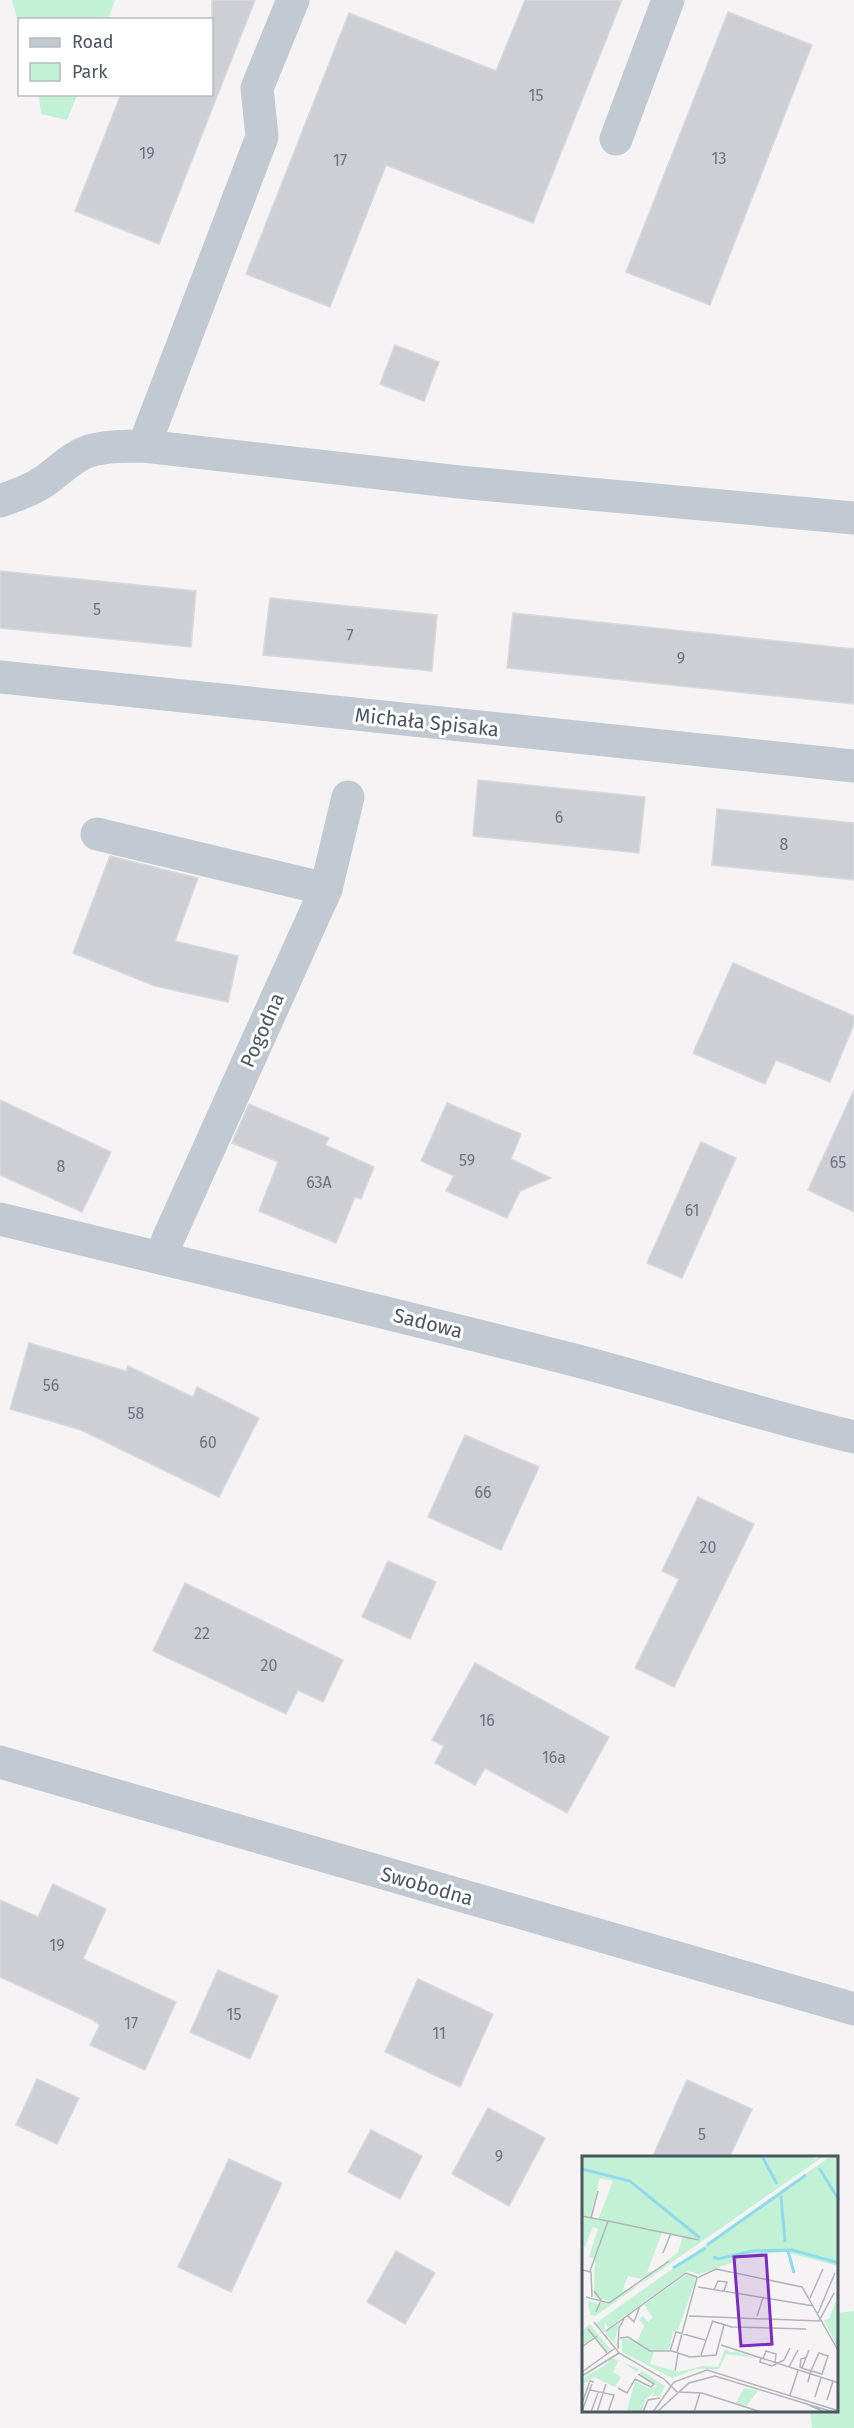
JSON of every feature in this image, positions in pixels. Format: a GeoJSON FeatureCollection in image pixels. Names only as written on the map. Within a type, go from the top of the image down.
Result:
{"type":"FeatureCollection","features":[{"type":"Feature","properties":{"kind":"street"},"geometry":{"type":"LineString","coordinates":[[144,446],[262,137],[257,88],[293,0]]}},
{"type":"Feature","properties":{"kind":"street"},"geometry":{"type":"LineString","coordinates":[[616,139],[668,0]]}},
{"type":"Feature","properties":{"kind":"street"},"geometry":{"type":"LineString","coordinates":[[0,501],[25,492],[87,452],[118,446],[144,446],[459,482],[854,518]]}},
{"type":"Feature","properties":{"kind":"street","name":"Michała Spisaka"},"geometry":{"type":"LineString","coordinates":[[0,677],[854,766]]}},
{"type":"Feature","properties":{"kind":"street","name":"Pogodna"},"geometry":{"type":"LineString","coordinates":[[162,1258],[168,1239],[326,889],[348,797]]}},
{"type":"Feature","properties":{"kind":"street"},"geometry":{"type":"LineString","coordinates":[[96,834],[326,889]]}},
{"type":"Feature","properties":{"kind":"street","name":"Sadowa"},"geometry":{"type":"LineString","coordinates":[[0,1219],[542,1352],[672,1386],[787,1421],[854,1437]]}},
{"type":"Feature","properties":{"kind":"street","name":"Swobodna"},"geometry":{"type":"LineString","coordinates":[[0,1762],[854,2009]]}},
{"type":"Feature","properties":{"kind":"green space"},"geometry":{"type":"Polygon","coordinates":[[[12,0],[115,0],[108,18],[18,18],[18,21],[12,0]]]}},
{"type":"Feature","properties":{"kind":"green space"},"geometry":{"type":"Polygon","coordinates":[[[39,96],[77,96],[67,120],[41,114],[39,96]]]}},
{"type":"Feature","properties":{"kind":"green space"},"geometry":{"type":"Polygon","coordinates":[[[854,2311],[854,2428],[812,2428],[810,2413],[839,2413],[839,2313],[854,2311]]]}},
{"type":"Feature","properties":{"kind":"building"},"geometry":{"type":"Polygon","coordinates":[[[212,0],[255,0],[159,244],[75,211],[120,96],[213,96],[212,0]]]}},
{"type":"Feature","properties":{"kind":"building"},"geometry":{"type":"Polygon","coordinates":[[[525,0],[622,0],[533,223],[386,165],[330,307],[246,274],[349,13],[496,71],[525,0]]]}},
{"type":"Feature","properties":{"kind":"building"},"geometry":{"type":"Polygon","coordinates":[[[728,12],[812,45],[710,305],[626,272],[728,12]]]}},
{"type":"Feature","properties":{"kind":"building"},"geometry":{"type":"Polygon","coordinates":[[[395,345],[439,362],[424,401],[380,384],[395,345]]]}},
{"type":"Feature","properties":{"kind":"building"},"geometry":{"type":"Polygon","coordinates":[[[0,571],[196,591],[191,647],[0,628],[0,571]]]}},
{"type":"Feature","properties":{"kind":"building"},"geometry":{"type":"Polygon","coordinates":[[[270,598],[437,615],[432,671],[263,655],[270,598]]]}},
{"type":"Feature","properties":{"kind":"building"},"geometry":{"type":"Polygon","coordinates":[[[513,613],[854,649],[854,704],[507,668],[513,613]]]}},
{"type":"Feature","properties":{"kind":"building"},"geometry":{"type":"Polygon","coordinates":[[[478,780],[645,797],[639,853],[473,836],[478,780]]]}},
{"type":"Feature","properties":{"kind":"building"},"geometry":{"type":"Polygon","coordinates":[[[717,809],[854,823],[854,880],[712,865],[717,809]]]}},
{"type":"Feature","properties":{"kind":"building"},"geometry":{"type":"Polygon","coordinates":[[[110,856],[198,878],[175,941],[238,956],[228,1002],[155,986],[73,953],[110,856]]]}},
{"type":"Feature","properties":{"kind":"building"},"geometry":{"type":"Polygon","coordinates":[[[733,963],[854,1016],[854,1024],[830,1082],[776,1060],[765,1084],[693,1053],[733,963]]]}},
{"type":"Feature","properties":{"kind":"building"},"geometry":{"type":"Polygon","coordinates":[[[854,1090],[854,1212],[808,1190],[854,1090]]]}},
{"type":"Feature","properties":{"kind":"building"},"geometry":{"type":"Polygon","coordinates":[[[0,1100],[111,1152],[82,1212],[0,1175],[0,1100]]]}},
{"type":"Feature","properties":{"kind":"building"},"geometry":{"type":"Polygon","coordinates":[[[447,1103],[521,1134],[511,1159],[551,1178],[520,1191],[507,1218],[446,1191],[454,1176],[421,1161],[447,1103]]]}},
{"type":"Feature","properties":{"kind":"building"},"geometry":{"type":"Polygon","coordinates":[[[249,1104],[329,1138],[325,1145],[374,1167],[361,1199],[355,1197],[336,1243],[259,1211],[278,1162],[232,1143],[249,1104]]]}},
{"type":"Feature","properties":{"kind":"building"},"geometry":{"type":"Polygon","coordinates":[[[701,1142],[736,1158],[682,1278],[647,1263],[701,1142]]]}},
{"type":"Feature","properties":{"kind":"building"},"geometry":{"type":"Polygon","coordinates":[[[29,1343],[126,1371],[128,1366],[193,1397],[197,1387],[259,1418],[219,1497],[81,1430],[10,1409],[29,1343]]]}},
{"type":"Feature","properties":{"kind":"building"},"geometry":{"type":"Polygon","coordinates":[[[465,1435],[539,1467],[501,1550],[428,1517],[465,1435]]]}},
{"type":"Feature","properties":{"kind":"building"},"geometry":{"type":"Polygon","coordinates":[[[698,1497],[754,1524],[674,1687],[635,1668],[679,1579],[662,1571],[698,1497]]]}},
{"type":"Feature","properties":{"kind":"building"},"geometry":{"type":"Polygon","coordinates":[[[388,1561],[436,1582],[410,1639],[362,1617],[388,1561]]]}},
{"type":"Feature","properties":{"kind":"building"},"geometry":{"type":"Polygon","coordinates":[[[185,1583],[343,1660],[323,1702],[298,1690],[286,1714],[153,1651],[185,1583]]]}},
{"type":"Feature","properties":{"kind":"building"},"geometry":{"type":"Polygon","coordinates":[[[475,1663],[609,1737],[567,1813],[485,1768],[475,1785],[435,1763],[444,1746],[432,1740],[475,1663]]]}},
{"type":"Feature","properties":{"kind":"building"},"geometry":{"type":"Polygon","coordinates":[[[53,1884],[106,1909],[83,1959],[176,2002],[145,2070],[90,2045],[100,2025],[91,2019],[0,1977],[0,1900],[38,1917],[53,1884]]]}},
{"type":"Feature","properties":{"kind":"building"},"geometry":{"type":"Polygon","coordinates":[[[218,1970],[278,1996],[250,2059],[190,2032],[218,1970]]]}},
{"type":"Feature","properties":{"kind":"building"},"geometry":{"type":"Polygon","coordinates":[[[418,1979],[493,2014],[460,2087],[385,2052],[418,1979]]]}},
{"type":"Feature","properties":{"kind":"building"},"geometry":{"type":"Polygon","coordinates":[[[37,2079],[79,2098],[57,2144],[16,2125],[37,2079]]]}},
{"type":"Feature","properties":{"kind":"building"},"geometry":{"type":"Polygon","coordinates":[[[687,2080],[752,2109],[730,2156],[653,2156],[687,2080]]]}},
{"type":"Feature","properties":{"kind":"building"},"geometry":{"type":"Polygon","coordinates":[[[488,2108],[545,2138],[509,2206],[452,2174],[488,2108]]]}},
{"type":"Feature","properties":{"kind":"building"},"geometry":{"type":"Polygon","coordinates":[[[371,2130],[422,2156],[400,2199],[348,2172],[371,2130]]]}},
{"type":"Feature","properties":{"kind":"building"},"geometry":{"type":"Polygon","coordinates":[[[229,2159],[282,2183],[231,2292],[178,2267],[229,2159]]]}},
{"type":"Feature","properties":{"kind":"building"},"geometry":{"type":"Polygon","coordinates":[[[396,2251],[435,2273],[405,2324],[367,2302],[396,2251]]]}}]}
